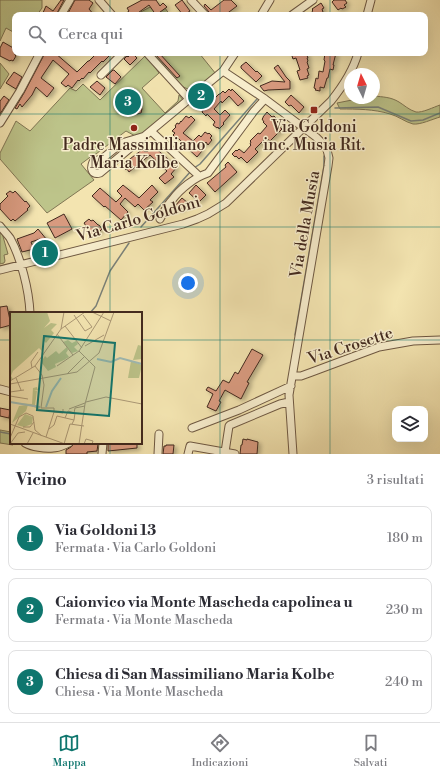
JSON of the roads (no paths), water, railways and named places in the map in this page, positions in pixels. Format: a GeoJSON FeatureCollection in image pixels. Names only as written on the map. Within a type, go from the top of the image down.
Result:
{"type":"FeatureCollection","features":[{"type":"Feature","properties":{"kind":"street"},"geometry":{"type":"LineString","coordinates":[[63,12],[70,0]]}},
{"type":"Feature","properties":{"kind":"street"},"geometry":{"type":"LineString","coordinates":[[99,0],[109,12]]}},
{"type":"Feature","properties":{"kind":"street"},"geometry":{"type":"LineString","coordinates":[[190,0],[202,12]]}},
{"type":"Feature","properties":{"kind":"street"},"geometry":{"type":"LineString","coordinates":[[264,12],[270,0]]}},
{"type":"Feature","properties":{"kind":"street"},"geometry":{"type":"LineString","coordinates":[[296,12],[313,0]]}},
{"type":"Feature","properties":{"kind":"street"},"geometry":{"type":"LineString","coordinates":[[368,12],[371,0]]}},
{"type":"Feature","properties":{"kind":"street"},"geometry":{"type":"LineString","coordinates":[[0,123],[20,91],[38,56]]}},
{"type":"Feature","properties":{"kind":"street"},"geometry":{"type":"LineString","coordinates":[[101,75],[119,56]]}},
{"type":"Feature","properties":{"kind":"street"},"geometry":{"type":"LineString","coordinates":[[149,56],[162,73],[189,99]]}},
{"type":"Feature","properties":{"kind":"street"},"geometry":{"type":"LineString","coordinates":[[145,136],[119,145],[103,158],[93,162],[91,167],[94,173],[100,173],[145,136],[223,71],[233,56]]}},
{"type":"Feature","properties":{"kind":"street","name":"Via Carlo Goldoni"},"geometry":{"type":"LineString","coordinates":[[0,270],[183,224],[208,214],[226,203],[331,101],[350,74],[357,56]]}},
{"type":"Feature","properties":{"kind":"street","name":"Via della Musia"},"geometry":{"type":"LineString","coordinates":[[223,71],[304,127],[320,140],[325,146],[328,154],[329,164],[289,394],[293,454]]}},
{"type":"Feature","properties":{"kind":"street"},"geometry":{"type":"LineString","coordinates":[[160,219],[172,199],[192,181],[199,176],[208,173],[254,111],[265,99]]}},
{"type":"Feature","properties":{"kind":"street"},"geometry":{"type":"LineString","coordinates":[[151,131],[199,176]]}},
{"type":"Feature","properties":{"kind":"street"},"geometry":{"type":"LineString","coordinates":[[0,226],[9,237],[21,264],[29,300],[30,312]]}},
{"type":"Feature","properties":{"kind":"street","name":"Via Crosette"},"geometry":{"type":"LineString","coordinates":[[293,376],[301,376],[379,347],[413,340],[440,340]]}},
{"type":"Feature","properties":{"kind":"street"},"geometry":{"type":"LineString","coordinates":[[192,428],[239,410],[291,386]]}},
{"type":"Feature","properties":{"kind":"street"},"geometry":{"type":"LineString","coordinates":[[0,389],[10,392]]}},
{"type":"Feature","properties":{"kind":"street"},"geometry":{"type":"LineString","coordinates":[[225,452],[230,424],[280,404],[289,402]]}},
{"type":"Feature","properties":{"kind":"street"},"geometry":{"type":"LineString","coordinates":[[158,454],[159,434]]}},
{"type":"Feature","properties":{"kind":"street"},"geometry":{"type":"LineString","coordinates":[[26,444],[29,446],[44,448],[54,448],[66,444]]}},
{"type":"Feature","properties":{"kind":"street"},"geometry":{"type":"LineString","coordinates":[[102,454],[103,444]]}},
{"type":"Feature","properties":{"kind":"street"},"geometry":{"type":"LineString","coordinates":[[188,454],[190,446],[235,454]]}},
{"type":"Feature","properties":{"kind":"waterway"},"geometry":{"type":"LineString","coordinates":[[194,168],[200,164],[257,99]]}},
{"type":"Feature","properties":{"kind":"waterway"},"geometry":{"type":"LineString","coordinates":[[335,108],[378,107],[411,121],[423,120],[440,113]]}},
{"type":"Feature","properties":{"kind":"waterway"},"geometry":{"type":"LineString","coordinates":[[295,335],[324,166],[324,156]]}},
{"type":"Feature","properties":{"kind":"waterway"},"geometry":{"type":"LineString","coordinates":[[141,227],[191,171]]}},
{"type":"Feature","properties":{"kind":"waterway"},"geometry":{"type":"LineString","coordinates":[[91,312],[96,306],[110,271],[129,243]]}},
{"type":"Feature","properties":{"kind":"waterway"},"geometry":{"type":"LineString","coordinates":[[0,432],[10,434]]}},
{"type":"Feature","properties":{"kind":"place","name":"Caionvico via Monte Mascheda capolinea u"},"geometry":{"type":"Point","coordinates":[201,96]}},
{"type":"Feature","properties":{"kind":"place","name":"Chiesa di San Massimiliano Maria Kolbe"},"geometry":{"type":"Point","coordinates":[128,102]}},
{"type":"Feature","properties":{"kind":"place","name":"Via Goldoni inc. Musia Rit."},"geometry":{"type":"Point","coordinates":[314,110]}},
{"type":"Feature","properties":{"kind":"place","name":"Padre Massimiliano Maria Kolbe"},"geometry":{"type":"Point","coordinates":[134,128]}},
{"type":"Feature","properties":{"kind":"place","name":"Via Goldoni 13"},"geometry":{"type":"Point","coordinates":[45,253]}}]}
